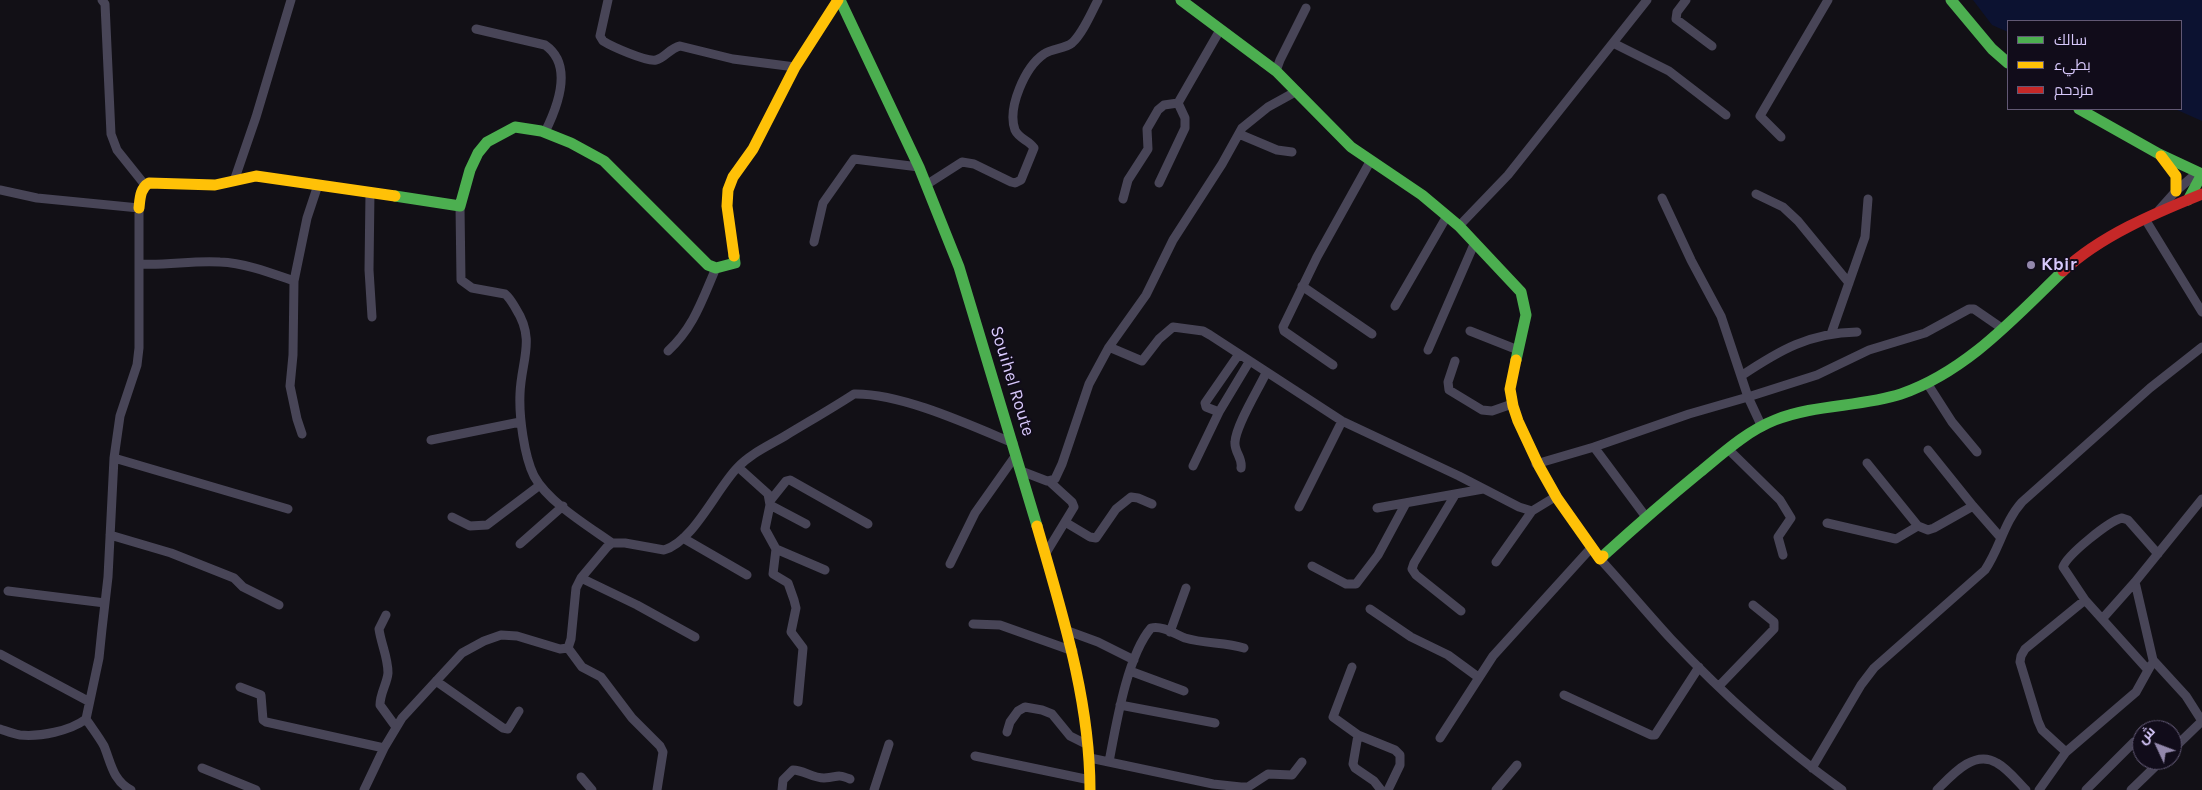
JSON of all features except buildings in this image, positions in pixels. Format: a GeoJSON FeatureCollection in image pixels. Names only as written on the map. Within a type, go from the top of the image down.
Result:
{"type":"FeatureCollection","features":[{"type":"Feature","properties":{"kind":"street"},"geometry":{"type":"LineString","coordinates":[[102,0],[105,4],[111,134],[117,150],[144,185]]}},
{"type":"Feature","properties":{"kind":"street"},"geometry":{"type":"LineString","coordinates":[[234,181],[256,117],[291,0]]}},
{"type":"Feature","properties":{"kind":"street"},"geometry":{"type":"LineString","coordinates":[[608,0],[600,36],[603,41],[651,60],[660,59],[674,47],[680,46],[733,59],[795,67]]}},
{"type":"Feature","properties":{"kind":"street"},"geometry":{"type":"LineString","coordinates":[[839,0],[795,67],[753,149],[733,177],[728,190],[727,206],[735,263],[716,268],[708,265],[604,161],[572,143],[545,132],[514,127],[487,142],[478,153],[470,170],[460,206],[461,280],[472,288],[504,294],[524,322],[526,354],[520,392],[520,422],[532,471],[540,485],[563,506],[612,544],[625,543],[664,550],[670,548],[683,538],[738,467],[751,456],[854,394],[891,399],[934,411],[1013,443]]}},
{"type":"Feature","properties":{"kind":"street","name":"Souihel Route"},"geometry":{"type":"LineString","coordinates":[[839,0],[919,167],[958,267],[1013,443],[1068,631],[1073,651],[1090,758],[1090,785]]}},
{"type":"Feature","properties":{"kind":"street"},"geometry":{"type":"LineString","coordinates":[[926,185],[962,162],[974,164],[1015,184],[1021,180],[1034,148],[1019,137],[1013,121],[1013,107],[1022,84],[1031,65],[1042,55],[1056,48],[1067,46],[1074,41],[1098,0]]}},
{"type":"Feature","properties":{"kind":"street"},"geometry":{"type":"LineString","coordinates":[[1181,0],[1194,4],[1220,30],[1276,71],[1351,147],[1422,195],[1459,226],[1513,282],[1524,298],[1525,319],[1510,383],[1512,404],[1536,464],[1555,497],[1600,559],[1699,667],[1812,768],[1842,790]]}},
{"type":"Feature","properties":{"kind":"street"},"geometry":{"type":"LineString","coordinates":[[1459,226],[1508,175],[1647,0]]}},
{"type":"Feature","properties":{"kind":"street"},"geometry":{"type":"LineString","coordinates":[[1686,0],[1677,12],[1676,19],[1712,46]]}},
{"type":"Feature","properties":{"kind":"street"},"geometry":{"type":"LineString","coordinates":[[1781,137],[1760,116],[1762,109],[1828,0]]}},
{"type":"Feature","properties":{"kind":"street"},"geometry":{"type":"LineString","coordinates":[[1950,0],[1992,49],[2007,62]]}},
{"type":"Feature","properties":{"kind":"street"},"geometry":{"type":"LineString","coordinates":[[1276,71],[1306,8]]}},
{"type":"Feature","properties":{"kind":"street"},"geometry":{"type":"LineString","coordinates":[[476,29],[545,44],[552,51],[560,74],[560,90],[554,114],[545,132]]}},
{"type":"Feature","properties":{"kind":"street"},"geometry":{"type":"LineString","coordinates":[[1178,103],[1220,30]]}},
{"type":"Feature","properties":{"kind":"street"},"geometry":{"type":"LineString","coordinates":[[1612,43],[1669,71],[1726,115]]}},
{"type":"Feature","properties":{"kind":"street"},"geometry":{"type":"LineString","coordinates":[[1049,481],[1055,479],[1062,464],[1083,398],[1110,348],[1146,295],[1173,240],[1189,218],[1239,134],[1247,122],[1297,91]]}},
{"type":"Feature","properties":{"kind":"street"},"geometry":{"type":"LineString","coordinates":[[1159,183],[1185,128],[1185,118],[1178,103]]}},
{"type":"Feature","properties":{"kind":"street"},"geometry":{"type":"LineString","coordinates":[[1123,199],[1128,180],[1148,149],[1147,131],[1151,121],[1164,105],[1178,103]]}},
{"type":"Feature","properties":{"kind":"street"},"geometry":{"type":"LineString","coordinates":[[2081,110],[2159,154],[2200,173]]}},
{"type":"Feature","properties":{"kind":"street"},"geometry":{"type":"LineString","coordinates":[[1239,134],[1277,150],[1292,152]]}},
{"type":"Feature","properties":{"kind":"street"},"geometry":{"type":"LineString","coordinates":[[2159,154],[2177,176],[2178,185],[2176,191]]}},
{"type":"Feature","properties":{"kind":"street"},"geometry":{"type":"LineString","coordinates":[[814,242],[823,203],[854,159],[919,167]]}},
{"type":"Feature","properties":{"kind":"street"},"geometry":{"type":"LineString","coordinates":[[1333,365],[1283,329],[1302,286],[1371,160]]}},
{"type":"Feature","properties":{"kind":"street"},"geometry":{"type":"LineString","coordinates":[[2157,212],[2176,191],[2200,173]]}},
{"type":"Feature","properties":{"kind":"street"},"geometry":{"type":"LineString","coordinates":[[2188,200],[2200,173]]}},
{"type":"Feature","properties":{"kind":"street"},"geometry":{"type":"LineString","coordinates":[[144,185],[149,183],[215,185],[256,176],[460,206]]}},
{"type":"Feature","properties":{"kind":"street"},"geometry":{"type":"LineString","coordinates":[[130,790],[114,774],[103,746],[86,719],[98,658],[105,603],[114,458],[120,416],[137,365],[139,348],[139,208],[144,185]]}},
{"type":"Feature","properties":{"kind":"street"},"geometry":{"type":"LineString","coordinates":[[302,434],[290,391],[293,355],[294,281],[307,218],[318,185]]}},
{"type":"Feature","properties":{"kind":"street"},"geometry":{"type":"LineString","coordinates":[[0,190],[37,198],[139,208]]}},
{"type":"Feature","properties":{"kind":"street"},"geometry":{"type":"LineString","coordinates":[[370,192],[369,270],[372,317]]}},
{"type":"Feature","properties":{"kind":"street"},"geometry":{"type":"LineString","coordinates":[[1756,194],[1783,207],[1798,221],[1849,283]]}},
{"type":"Feature","properties":{"kind":"street"},"geometry":{"type":"LineString","coordinates":[[1600,559],[1646,517],[1728,449],[1762,427],[1775,420],[1796,414],[1900,394],[1927,383],[1966,360],[2003,329],[2076,259],[2157,212],[2202,194]]}},
{"type":"Feature","properties":{"kind":"street"},"geometry":{"type":"LineString","coordinates":[[1662,198],[1691,260],[1721,316],[1748,397],[1762,427]]}},
{"type":"Feature","properties":{"kind":"street"},"geometry":{"type":"LineString","coordinates":[[1831,334],[1865,237],[1868,199]]}},
{"type":"Feature","properties":{"kind":"street"},"geometry":{"type":"LineString","coordinates":[[1396,306],[1447,216]]}},
{"type":"Feature","properties":{"kind":"street"},"geometry":{"type":"LineString","coordinates":[[2145,219],[2202,312]]}},
{"type":"Feature","properties":{"kind":"street"},"geometry":{"type":"LineString","coordinates":[[1428,350],[1475,242]]}},
{"type":"Feature","properties":{"kind":"street"},"geometry":{"type":"LineString","coordinates":[[139,264],[220,262],[265,272],[294,281]]}},
{"type":"Feature","properties":{"kind":"street"},"geometry":{"type":"LineString","coordinates":[[668,351],[680,341],[693,321],[716,268]]}},
{"type":"Feature","properties":{"kind":"street"},"geometry":{"type":"LineString","coordinates":[[1302,286],[1372,334]]}},
{"type":"Feature","properties":{"kind":"street"},"geometry":{"type":"LineString","coordinates":[[1536,464],[1817,375],[1869,350],[1926,333],[1969,309],[1974,309],[2003,329]]}},
{"type":"Feature","properties":{"kind":"street"},"geometry":{"type":"LineString","coordinates":[[1110,348],[1142,361],[1159,339],[1173,327],[1202,332],[1239,354],[1342,422],[1458,476],[1519,507],[1532,511]]}},
{"type":"Feature","properties":{"kind":"street"},"geometry":{"type":"LineString","coordinates":[[1470,331],[1518,350]]}},
{"type":"Feature","properties":{"kind":"street"},"geometry":{"type":"LineString","coordinates":[[1741,376],[1784,349],[1810,339],[1831,334],[1857,332]]}},
{"type":"Feature","properties":{"kind":"street"},"geometry":{"type":"LineString","coordinates":[[1812,768],[1861,685],[1874,668],[1985,570],[1991,561],[2009,520],[2022,502],[2135,401],[2202,347]]}},
{"type":"Feature","properties":{"kind":"street"},"geometry":{"type":"LineString","coordinates":[[1219,412],[1206,407],[1205,403],[1239,354]]}},
{"type":"Feature","properties":{"kind":"street"},"geometry":{"type":"LineString","coordinates":[[1454,361],[1448,382],[1450,390],[1482,410],[1492,412],[1512,404]]}},
{"type":"Feature","properties":{"kind":"street"},"geometry":{"type":"LineString","coordinates":[[1193,466],[1219,412],[1250,362]]}},
{"type":"Feature","properties":{"kind":"street"},"geometry":{"type":"LineString","coordinates":[[1241,468],[1242,462],[1234,449],[1236,434],[1266,373]]}},
{"type":"Feature","properties":{"kind":"street"},"geometry":{"type":"LineString","coordinates":[[1927,383],[1952,422],[1976,452]]}},
{"type":"Feature","properties":{"kind":"street"},"geometry":{"type":"LineString","coordinates":[[431,440],[520,422]]}},
{"type":"Feature","properties":{"kind":"street"},"geometry":{"type":"LineString","coordinates":[[1300,507],[1342,422]]}},
{"type":"Feature","properties":{"kind":"street"},"geometry":{"type":"LineString","coordinates":[[1594,447],[1646,517]]}},
{"type":"Feature","properties":{"kind":"street"},"geometry":{"type":"LineString","coordinates":[[1728,449],[1780,500],[1791,518],[1778,538],[1782,555]]}},
{"type":"Feature","properties":{"kind":"street"},"geometry":{"type":"LineString","coordinates":[[1928,450],[2001,538]]}},
{"type":"Feature","properties":{"kind":"street"},"geometry":{"type":"LineString","coordinates":[[950,564],[975,513],[1016,455]]}},
{"type":"Feature","properties":{"kind":"street"},"geometry":{"type":"LineString","coordinates":[[114,458],[288,509]]}},
{"type":"Feature","properties":{"kind":"street"},"geometry":{"type":"LineString","coordinates":[[1866,463],[1918,526],[1928,530],[1934,528],[1973,506]]}},
{"type":"Feature","properties":{"kind":"street"},"geometry":{"type":"LineString","coordinates":[[738,467],[765,489],[770,503],[806,524]]}},
{"type":"Feature","properties":{"kind":"street"},"geometry":{"type":"LineString","coordinates":[[1021,471],[1049,481],[1073,504],[1065,522],[1046,553]]}},
{"type":"Feature","properties":{"kind":"street"},"geometry":{"type":"LineString","coordinates":[[826,570],[776,548],[765,529],[770,503],[786,481],[790,480],[868,524]]}},
{"type":"Feature","properties":{"kind":"street"},"geometry":{"type":"LineString","coordinates":[[452,517],[470,526],[486,525],[540,485]]}},
{"type":"Feature","properties":{"kind":"street"},"geometry":{"type":"LineString","coordinates":[[1377,508],[1455,495],[1480,487]]}},
{"type":"Feature","properties":{"kind":"street"},"geometry":{"type":"LineString","coordinates":[[1455,495],[1412,569],[1416,575],[1461,611]]}},
{"type":"Feature","properties":{"kind":"street"},"geometry":{"type":"LineString","coordinates":[[1496,562],[1532,511],[1555,497]]}},
{"type":"Feature","properties":{"kind":"street"},"geometry":{"type":"LineString","coordinates":[[1065,522],[1090,537],[1096,538],[1116,510],[1131,498],[1138,498],[1152,504]]}},
{"type":"Feature","properties":{"kind":"street"},"geometry":{"type":"LineString","coordinates":[[2103,618],[2202,500]]}},
{"type":"Feature","properties":{"kind":"street"},"geometry":{"type":"LineString","coordinates":[[1312,566],[1346,584],[1356,584],[1378,555],[1406,503]]}},
{"type":"Feature","properties":{"kind":"street"},"geometry":{"type":"LineString","coordinates":[[520,544],[563,506]]}},
{"type":"Feature","properties":{"kind":"street"},"geometry":{"type":"LineString","coordinates":[[2148,670],[2085,600],[2064,570],[2063,565],[2081,547],[2112,522],[2125,518],[2158,554]]}},
{"type":"Feature","properties":{"kind":"street"},"geometry":{"type":"LineString","coordinates":[[1827,523],[1896,539],[1918,526]]}},
{"type":"Feature","properties":{"kind":"street"},"geometry":{"type":"LineString","coordinates":[[110,535],[170,553],[234,578],[243,587],[279,605]]}},
{"type":"Feature","properties":{"kind":"street"},"geometry":{"type":"LineString","coordinates":[[683,538],[747,575]]}},
{"type":"Feature","properties":{"kind":"street"},"geometry":{"type":"LineString","coordinates":[[568,648],[571,639],[576,588],[581,578],[612,544]]}},
{"type":"Feature","properties":{"kind":"street"},"geometry":{"type":"LineString","coordinates":[[776,548],[773,574],[788,582],[796,608],[790,629],[803,648],[798,702]]}},
{"type":"Feature","properties":{"kind":"street"},"geometry":{"type":"LineString","coordinates":[[1440,738],[1478,677],[1503,643],[1591,548]]}},
{"type":"Feature","properties":{"kind":"street"},"geometry":{"type":"LineString","coordinates":[[581,578],[637,605],[695,637]]}},
{"type":"Feature","properties":{"kind":"street"},"geometry":{"type":"LineString","coordinates":[[2135,582],[2153,660],[2186,696],[2202,721],[2182,740]]}},
{"type":"Feature","properties":{"kind":"street"},"geometry":{"type":"LineString","coordinates":[[1170,632],[1186,588]]}},
{"type":"Feature","properties":{"kind":"street"},"geometry":{"type":"LineString","coordinates":[[8,591],[105,603]]}},
{"type":"Feature","properties":{"kind":"street"},"geometry":{"type":"LineString","coordinates":[[2066,752],[2042,730],[2020,662],[2021,656],[2026,649],[2085,600]]}},
{"type":"Feature","properties":{"kind":"street"},"geometry":{"type":"LineString","coordinates":[[1719,686],[1774,630],[1774,622],[1752,605]]}},
{"type":"Feature","properties":{"kind":"street"},"geometry":{"type":"LineString","coordinates":[[1370,609],[1411,637],[1448,655],[1478,677]]}},
{"type":"Feature","properties":{"kind":"street"},"geometry":{"type":"LineString","coordinates":[[386,615],[379,629],[387,658],[388,675],[381,693],[380,704],[396,727]]}},
{"type":"Feature","properties":{"kind":"street"},"geometry":{"type":"LineString","coordinates":[[973,624],[1000,625],[1073,651]]}},
{"type":"Feature","properties":{"kind":"street"},"geometry":{"type":"LineString","coordinates":[[1109,762],[1120,704],[1130,671],[1151,628],[1158,627],[1195,641],[1219,645],[1228,644],[1244,648]]}},
{"type":"Feature","properties":{"kind":"street"},"geometry":{"type":"LineString","coordinates":[[1068,631],[1098,642],[1134,660]]}},
{"type":"Feature","properties":{"kind":"street"},"geometry":{"type":"LineString","coordinates":[[364,790],[396,727],[462,653],[484,641],[501,635],[517,636],[560,649],[568,648]]}},
{"type":"Feature","properties":{"kind":"street"},"geometry":{"type":"LineString","coordinates":[[568,648],[582,667],[601,677],[632,718],[660,746],[663,752],[657,790]]}},
{"type":"Feature","properties":{"kind":"street"},"geometry":{"type":"LineString","coordinates":[[0,654],[88,702]]}},
{"type":"Feature","properties":{"kind":"street"},"geometry":{"type":"LineString","coordinates":[[2039,790],[2066,752],[2136,692],[2153,660]]}},
{"type":"Feature","properties":{"kind":"street"},"geometry":{"type":"LineString","coordinates":[[1352,667],[1332,717],[1358,735],[1396,750],[1400,755],[1400,765],[1388,790]]}},
{"type":"Feature","properties":{"kind":"street"},"geometry":{"type":"LineString","coordinates":[[1564,695],[1651,735],[1655,735],[1699,667]]}},
{"type":"Feature","properties":{"kind":"street"},"geometry":{"type":"LineString","coordinates":[[1130,671],[1184,691]]}},
{"type":"Feature","properties":{"kind":"street"},"geometry":{"type":"LineString","coordinates":[[436,682],[503,728],[508,729],[519,711]]}},
{"type":"Feature","properties":{"kind":"street"},"geometry":{"type":"LineString","coordinates":[[240,687],[261,695],[262,716],[266,722],[384,748]]}},
{"type":"Feature","properties":{"kind":"street"},"geometry":{"type":"LineString","coordinates":[[1120,704],[1215,723]]}},
{"type":"Feature","properties":{"kind":"street"},"geometry":{"type":"LineString","coordinates":[[1007,732],[1010,722],[1018,711],[1025,707],[1052,714],[1070,736],[1088,745]]}},
{"type":"Feature","properties":{"kind":"street"},"geometry":{"type":"LineString","coordinates":[[0,729],[20,735],[60,732],[78,725],[86,719]]}},
{"type":"Feature","properties":{"kind":"street"},"geometry":{"type":"LineString","coordinates":[[1358,735],[1353,764],[1355,768],[1374,782],[1381,790]]}},
{"type":"Feature","properties":{"kind":"street"},"geometry":{"type":"LineString","coordinates":[[874,790],[889,744]]}},
{"type":"Feature","properties":{"kind":"street"},"geometry":{"type":"LineString","coordinates":[[2086,790],[2132,744]]}},
{"type":"Feature","properties":{"kind":"street"},"geometry":{"type":"LineString","coordinates":[[976,756],[1090,785]]}},
{"type":"Feature","properties":{"kind":"street"},"geometry":{"type":"LineString","coordinates":[[1090,758],[1213,784],[1241,787],[1248,787],[1268,774],[1292,775],[1302,762]]}},
{"type":"Feature","properties":{"kind":"street"},"geometry":{"type":"LineString","coordinates":[[1937,790],[1965,764],[1984,760],[1996,762],[2026,790]]}},
{"type":"Feature","properties":{"kind":"street"},"geometry":{"type":"LineString","coordinates":[[1496,790],[1517,765]]}},
{"type":"Feature","properties":{"kind":"street"},"geometry":{"type":"LineString","coordinates":[[202,768],[256,790]]}},
{"type":"Feature","properties":{"kind":"street"},"geometry":{"type":"LineString","coordinates":[[782,790],[783,780],[793,770],[824,778],[839,775],[850,779]]}},
{"type":"Feature","properties":{"kind":"street"},"geometry":{"type":"LineString","coordinates":[[2131,790],[2152,770]]}},
{"type":"Feature","properties":{"kind":"street"},"geometry":{"type":"LineString","coordinates":[[581,777],[592,790]]}},
{"type":"Feature","properties":{"kind":"water"},"geometry":{"type":"Polygon","coordinates":[[[1973,0],[2202,0],[2202,121],[2177,110],[2182,110],[2182,20],[2007,20],[2007,32],[1992,25],[1973,0]]]}},
{"type":"Feature","properties":{"kind":"traffic: fast"},"geometry":{"type":"LineString","coordinates":[[840,0],[919,167],[959,267],[1037,526]]}},
{"type":"Feature","properties":{"kind":"traffic: fast"},"geometry":{"type":"LineString","coordinates":[[1181,0],[1276,71],[1351,147],[1422,195],[1459,226],[1521,292],[1526,315],[1516,360]]}},
{"type":"Feature","properties":{"kind":"traffic: fast"},"geometry":{"type":"LineString","coordinates":[[1951,0],[1992,49],[2007,62]]}},
{"type":"Feature","properties":{"kind":"traffic: fast"},"geometry":{"type":"LineString","coordinates":[[2081,110],[2159,154],[2202,174],[2188,200]]}},
{"type":"Feature","properties":{"kind":"traffic: fast"},"geometry":{"type":"LineString","coordinates":[[395,196],[460,206],[470,170],[478,153],[487,142],[515,127],[541,131],[571,143],[604,161],[708,265],[716,268],[735,263],[734,256]]}},
{"type":"Feature","properties":{"kind":"traffic: fast"},"geometry":{"type":"LineString","coordinates":[[1603,556],[1717,457],[1755,430],[1790,415],[1886,398],[1925,384],[1947,372],[1988,342],[2063,271]]}},
{"type":"Feature","properties":{"kind":"traffic: slow"},"geometry":{"type":"LineString","coordinates":[[734,256],[727,206],[728,190],[733,177],[753,149],[795,67],[838,0]]}},
{"type":"Feature","properties":{"kind":"traffic: slow"},"geometry":{"type":"LineString","coordinates":[[2161,156],[2176,176],[2176,191]]}},
{"type":"Feature","properties":{"kind":"traffic: slow"},"geometry":{"type":"LineString","coordinates":[[139,208],[142,191],[149,183],[215,185],[256,176],[395,196]]}},
{"type":"Feature","properties":{"kind":"traffic: slow"},"geometry":{"type":"LineString","coordinates":[[1516,360],[1510,389],[1518,421],[1539,466],[1557,498],[1600,559],[1603,556]]}},
{"type":"Feature","properties":{"kind":"traffic: slow"},"geometry":{"type":"LineString","coordinates":[[1037,526],[1065,624],[1080,690],[1089,756],[1090,790]]}},
{"type":"Feature","properties":{"kind":"traffic: jam"},"geometry":{"type":"LineString","coordinates":[[2063,271],[2078,258],[2111,236],[2147,217],[2202,194]]}},
{"type":"Feature","properties":{"kind":"place","name":"Kbir"},"geometry":{"type":"Point","coordinates":[2031,265]}}]}
